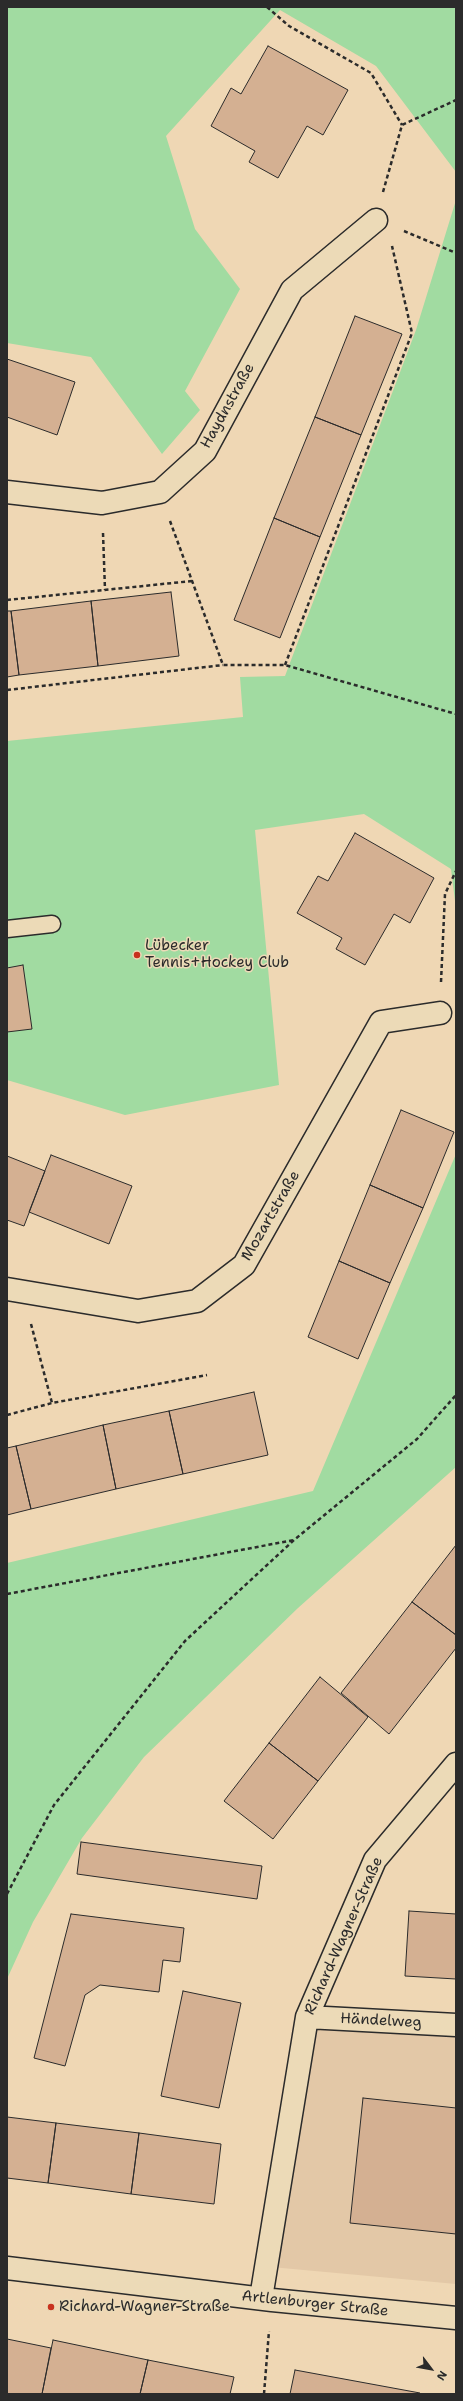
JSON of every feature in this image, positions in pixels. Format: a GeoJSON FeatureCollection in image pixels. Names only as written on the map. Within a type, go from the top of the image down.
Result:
{"type":"FeatureCollection","features":[{"type":"Feature","properties":{"kind":"street","name":"Haydnstraße"},"geometry":{"type":"LineString","coordinates":[[160,492],[205,451],[292,290],[382,222]]}},
{"type":"Feature","properties":{"kind":"street"},"geometry":{"type":"LineString","coordinates":[[7,492],[102,503],[160,492]]}},
{"type":"Feature","properties":{"kind":"street","name":"Mozartstraße"},"geometry":{"type":"LineString","coordinates":[[15,1290],[138,1311],[197,1302],[244,1265],[381,1022],[440,1013]]}},
{"type":"Feature","properties":{"kind":"street","name":"Richard-Wagner-Straße"},"geometry":{"type":"LineString","coordinates":[[267,2299],[307,2018],[375,1860],[456,1764]]}},
{"type":"Feature","properties":{"kind":"street","name":"Händelweg"},"geometry":{"type":"LineString","coordinates":[[307,2018],[456,2025]]}},
{"type":"Feature","properties":{"kind":"street","name":"Artlenburger Straße"},"geometry":{"type":"LineString","coordinates":[[7,2268],[81,2279],[456,2318]]}},
{"type":"Feature","properties":{"kind":"lane"},"geometry":{"type":"LineString","coordinates":[[7,929],[52,924]]}},
{"type":"Feature","properties":{"kind":"path"},"geometry":{"type":"LineString","coordinates":[[267,7],[289,26],[370,73],[402,125],[382,222],[412,333],[285,665]]}},
{"type":"Feature","properties":{"kind":"path"},"geometry":{"type":"LineString","coordinates":[[402,125],[456,100]]}},
{"type":"Feature","properties":{"kind":"path"},"geometry":{"type":"LineString","coordinates":[[382,222],[456,253]]}},
{"type":"Feature","properties":{"kind":"path"},"geometry":{"type":"LineString","coordinates":[[160,492],[223,665]]}},
{"type":"Feature","properties":{"kind":"path"},"geometry":{"type":"LineString","coordinates":[[102,503],[105,590]]}},
{"type":"Feature","properties":{"kind":"path"},"geometry":{"type":"LineString","coordinates":[[7,600],[192,581]]}},
{"type":"Feature","properties":{"kind":"path"},"geometry":{"type":"LineString","coordinates":[[7,690],[223,665],[285,665],[456,714]]}},
{"type":"Feature","properties":{"kind":"path"},"geometry":{"type":"LineString","coordinates":[[440,1013],[445,894],[456,871]]}},
{"type":"Feature","properties":{"kind":"path"},"geometry":{"type":"LineString","coordinates":[[15,1290],[52,1403]]}},
{"type":"Feature","properties":{"kind":"path"},"geometry":{"type":"LineString","coordinates":[[7,1415],[52,1403],[207,1375]]}},
{"type":"Feature","properties":{"kind":"path"},"geometry":{"type":"LineString","coordinates":[[7,1894],[54,1805],[107,1736],[185,1641],[294,1540],[417,1439],[456,1395]]}},
{"type":"Feature","properties":{"kind":"path"},"geometry":{"type":"LineString","coordinates":[[7,1594],[294,1540]]}},
{"type":"Feature","properties":{"kind":"path"},"geometry":{"type":"LineString","coordinates":[[264,2394],[267,2299]]}},
{"type":"Feature","properties":{"kind":"shaded area"},"geometry":{"type":"Polygon","coordinates":[[[311,2022],[456,2028],[456,2284],[271,2267],[311,2022]]]}},
{"type":"Feature","properties":{"kind":"green space"},"geometry":{"type":"Polygon","coordinates":[[[7,7],[456,7],[456,172],[376,66],[280,10],[166,136],[195,229],[240,289],[185,391],[200,410],[162,454],[91,357],[7,343],[7,7]]]}},
{"type":"Feature","properties":{"kind":"green space"},"geometry":{"type":"Polygon","coordinates":[[[456,200],[456,909],[451,869],[364,814],[255,830],[279,1085],[125,1115],[7,1080],[7,741],[243,717],[240,677],[285,676],[416,330],[456,200]]]}},
{"type":"Feature","properties":{"kind":"green space"},"geometry":{"type":"Polygon","coordinates":[[[456,1154],[456,1467],[298,1608],[144,1757],[82,1838],[33,1922],[7,1979],[7,1563],[313,1491],[456,1154]]]}},
{"type":"Feature","properties":{"kind":"building"},"geometry":{"type":"Polygon","coordinates":[[[268,46],[348,90],[323,135],[307,126],[278,178],[249,162],[255,151],[211,126],[231,88],[241,94],[268,46]]]}},
{"type":"Feature","properties":{"kind":"building"},"geometry":{"type":"Polygon","coordinates":[[[355,316],[402,334],[361,435],[315,417],[355,316]]]}},
{"type":"Feature","properties":{"kind":"building"},"geometry":{"type":"Polygon","coordinates":[[[7,359],[75,382],[57,435],[7,417],[7,359]]]}},
{"type":"Feature","properties":{"kind":"building"},"geometry":{"type":"Polygon","coordinates":[[[315,417],[361,435],[320,537],[274,518],[315,417]]]}},
{"type":"Feature","properties":{"kind":"building"},"geometry":{"type":"Polygon","coordinates":[[[274,518],[320,537],[280,638],[234,620],[274,518]]]}},
{"type":"Feature","properties":{"kind":"building"},"geometry":{"type":"Polygon","coordinates":[[[171,592],[179,656],[98,666],[91,601],[171,592]]]}},
{"type":"Feature","properties":{"kind":"building"},"geometry":{"type":"Polygon","coordinates":[[[91,601],[98,666],[19,675],[11,611],[91,601]]]}},
{"type":"Feature","properties":{"kind":"building"},"geometry":{"type":"Polygon","coordinates":[[[7,611],[11,611],[19,675],[7,677],[7,611]]]}},
{"type":"Feature","properties":{"kind":"building"},"geometry":{"type":"Polygon","coordinates":[[[355,833],[434,878],[410,923],[394,914],[365,965],[336,949],[342,938],[297,913],[318,876],[328,881],[355,833]]]}},
{"type":"Feature","properties":{"kind":"building"},"geometry":{"type":"Polygon","coordinates":[[[23,965],[32,1029],[7,1032],[7,968],[23,965]]]}},
{"type":"Feature","properties":{"kind":"building"},"geometry":{"type":"Polygon","coordinates":[[[401,1110],[454,1132],[423,1208],[370,1185],[401,1110]]]}},
{"type":"Feature","properties":{"kind":"building"},"geometry":{"type":"Polygon","coordinates":[[[51,1155],[132,1186],[109,1244],[29,1212],[51,1155]]]}},
{"type":"Feature","properties":{"kind":"building"},"geometry":{"type":"Polygon","coordinates":[[[7,1156],[45,1171],[24,1226],[7,1220],[7,1156]]]}},
{"type":"Feature","properties":{"kind":"building"},"geometry":{"type":"Polygon","coordinates":[[[370,1185],[423,1208],[390,1283],[339,1261],[370,1185]]]}},
{"type":"Feature","properties":{"kind":"building"},"geometry":{"type":"Polygon","coordinates":[[[339,1261],[390,1283],[358,1359],[308,1337],[339,1261]]]}},
{"type":"Feature","properties":{"kind":"building"},"geometry":{"type":"Polygon","coordinates":[[[254,1392],[268,1455],[183,1474],[169,1411],[254,1392]]]}},
{"type":"Feature","properties":{"kind":"building"},"geometry":{"type":"Polygon","coordinates":[[[169,1411],[183,1474],[116,1489],[103,1425],[169,1411]]]}},
{"type":"Feature","properties":{"kind":"building"},"geometry":{"type":"Polygon","coordinates":[[[103,1425],[116,1489],[31,1509],[16,1446],[103,1425]]]}},
{"type":"Feature","properties":{"kind":"building"},"geometry":{"type":"Polygon","coordinates":[[[16,1446],[31,1509],[7,1515],[7,1448],[16,1446]]]}},
{"type":"Feature","properties":{"kind":"building"},"geometry":{"type":"Polygon","coordinates":[[[456,1545],[456,1635],[412,1602],[456,1545]]]}},
{"type":"Feature","properties":{"kind":"building"},"geometry":{"type":"Polygon","coordinates":[[[412,1602],[456,1635],[456,1648],[389,1734],[341,1693],[412,1602]]]}},
{"type":"Feature","properties":{"kind":"building"},"geometry":{"type":"Polygon","coordinates":[[[320,1677],[368,1717],[318,1781],[269,1743],[320,1677]]]}},
{"type":"Feature","properties":{"kind":"building"},"geometry":{"type":"Polygon","coordinates":[[[269,1743],[318,1781],[273,1839],[224,1801],[269,1743]]]}},
{"type":"Feature","properties":{"kind":"building"},"geometry":{"type":"Polygon","coordinates":[[[81,1842],[262,1866],[257,1899],[77,1874],[81,1842]]]}},
{"type":"Feature","properties":{"kind":"building"},"geometry":{"type":"Polygon","coordinates":[[[409,1911],[456,1914],[456,1979],[405,1976],[409,1911]]]}},
{"type":"Feature","properties":{"kind":"building"},"geometry":{"type":"Polygon","coordinates":[[[71,1914],[184,1928],[180,1962],[163,1960],[159,1992],[100,1985],[85,1995],[65,2066],[34,2058],[71,1914]]]}},
{"type":"Feature","properties":{"kind":"building"},"geometry":{"type":"Polygon","coordinates":[[[183,1991],[241,2003],[219,2108],[161,2096],[183,1991]]]}},
{"type":"Feature","properties":{"kind":"building"},"geometry":{"type":"Polygon","coordinates":[[[363,2098],[456,2108],[456,2234],[350,2223],[363,2098]]]}},
{"type":"Feature","properties":{"kind":"building"},"geometry":{"type":"Polygon","coordinates":[[[7,2117],[56,2123],[48,2183],[7,2178],[7,2117]]]}},
{"type":"Feature","properties":{"kind":"building"},"geometry":{"type":"Polygon","coordinates":[[[56,2123],[139,2133],[131,2194],[48,2183],[56,2123]]]}},
{"type":"Feature","properties":{"kind":"building"},"geometry":{"type":"Polygon","coordinates":[[[139,2133],[221,2144],[214,2204],[131,2194],[139,2133]]]}},
{"type":"Feature","properties":{"kind":"building"},"geometry":{"type":"Polygon","coordinates":[[[7,2339],[51,2348],[42,2394],[7,2394],[7,2339]]]}},
{"type":"Feature","properties":{"kind":"building"},"geometry":{"type":"Polygon","coordinates":[[[53,2340],[148,2360],[140,2394],[42,2394],[53,2340]]]}},
{"type":"Feature","properties":{"kind":"building"},"geometry":{"type":"Polygon","coordinates":[[[148,2360],[234,2377],[230,2394],[140,2394],[148,2360]]]}},
{"type":"Feature","properties":{"kind":"building"},"geometry":{"type":"Polygon","coordinates":[[[295,2370],[420,2393],[420,2394],[290,2394],[295,2370]]]}},
{"type":"Feature","properties":{"kind":"place","name":"Lübecker Tennis+Hockey Club"},"geometry":{"type":"Point","coordinates":[137,955]}},
{"type":"Feature","properties":{"kind":"place","name":"Richard-Wagner-Straße"},"geometry":{"type":"Point","coordinates":[51,2307]}}]}
